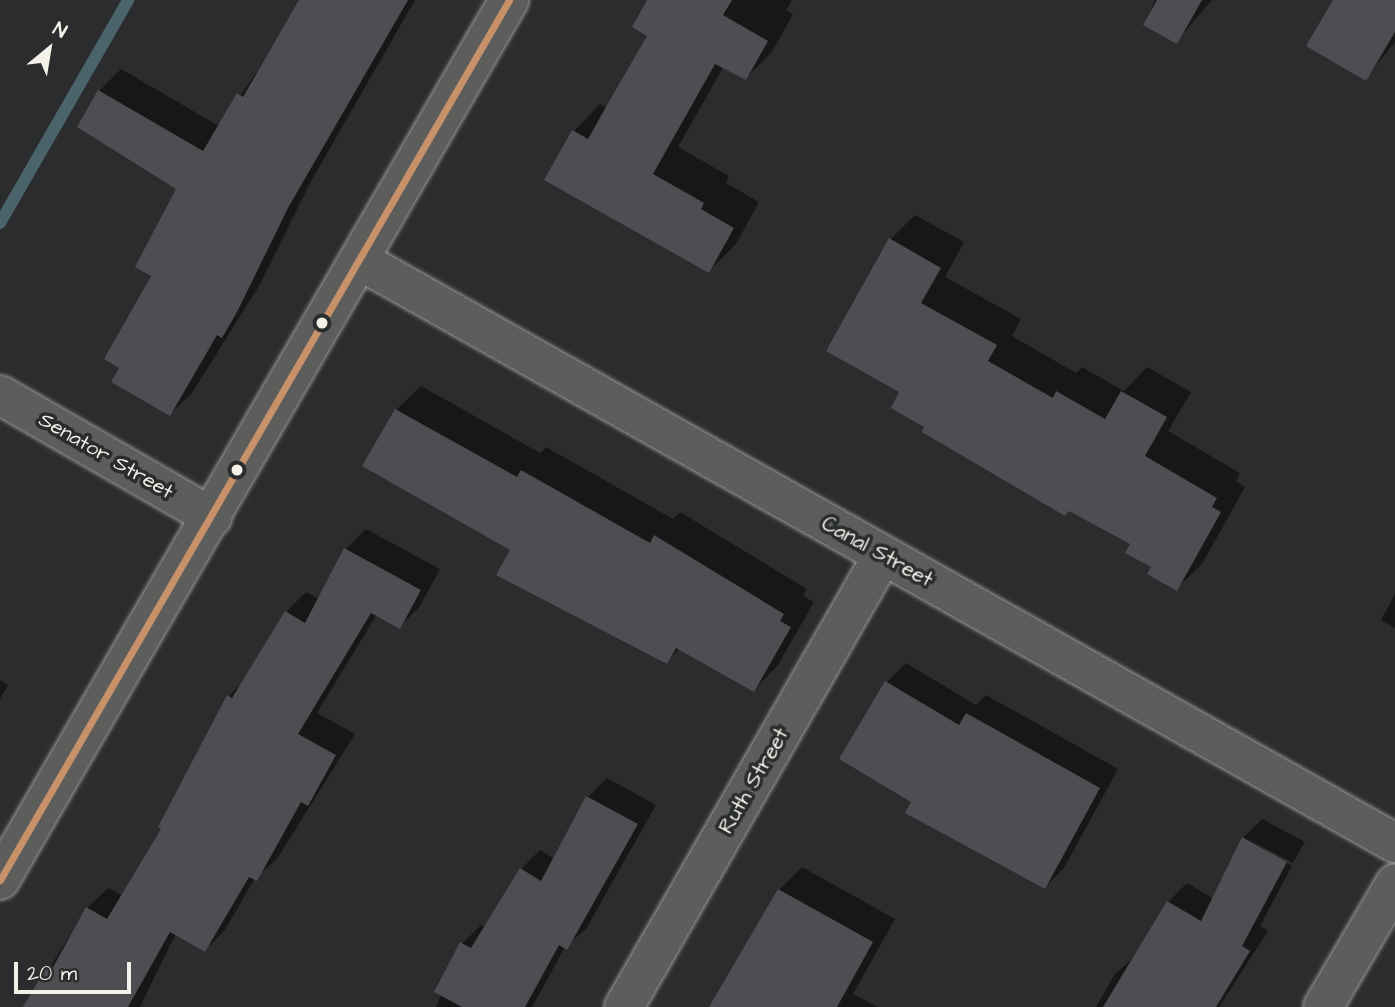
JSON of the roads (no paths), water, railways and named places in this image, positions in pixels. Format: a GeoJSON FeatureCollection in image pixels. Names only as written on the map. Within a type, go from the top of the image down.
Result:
{"type":"FeatureCollection","features":[{"type":"Feature","properties":{"kind":"street"},"geometry":{"type":"LineString","coordinates":[[0,880],[509,0]]}},
{"type":"Feature","properties":{"kind":"street","name":"Canal Street"},"geometry":{"type":"LineString","coordinates":[[359,260],[1395,843]]}},
{"type":"Feature","properties":{"kind":"street","name":"Senator Street"},"geometry":{"type":"LineString","coordinates":[[0,395],[212,517]]}},
{"type":"Feature","properties":{"kind":"street","name":"Ruth Street"},"geometry":{"type":"LineString","coordinates":[[624,1007],[883,555]]}},
{"type":"Feature","properties":{"kind":"street"},"geometry":{"type":"LineString","coordinates":[[1324,1007],[1395,884]]}},
{"type":"Feature","properties":{"kind":"waterway"},"geometry":{"type":"LineString","coordinates":[[0,223],[128,0]]}}]}
